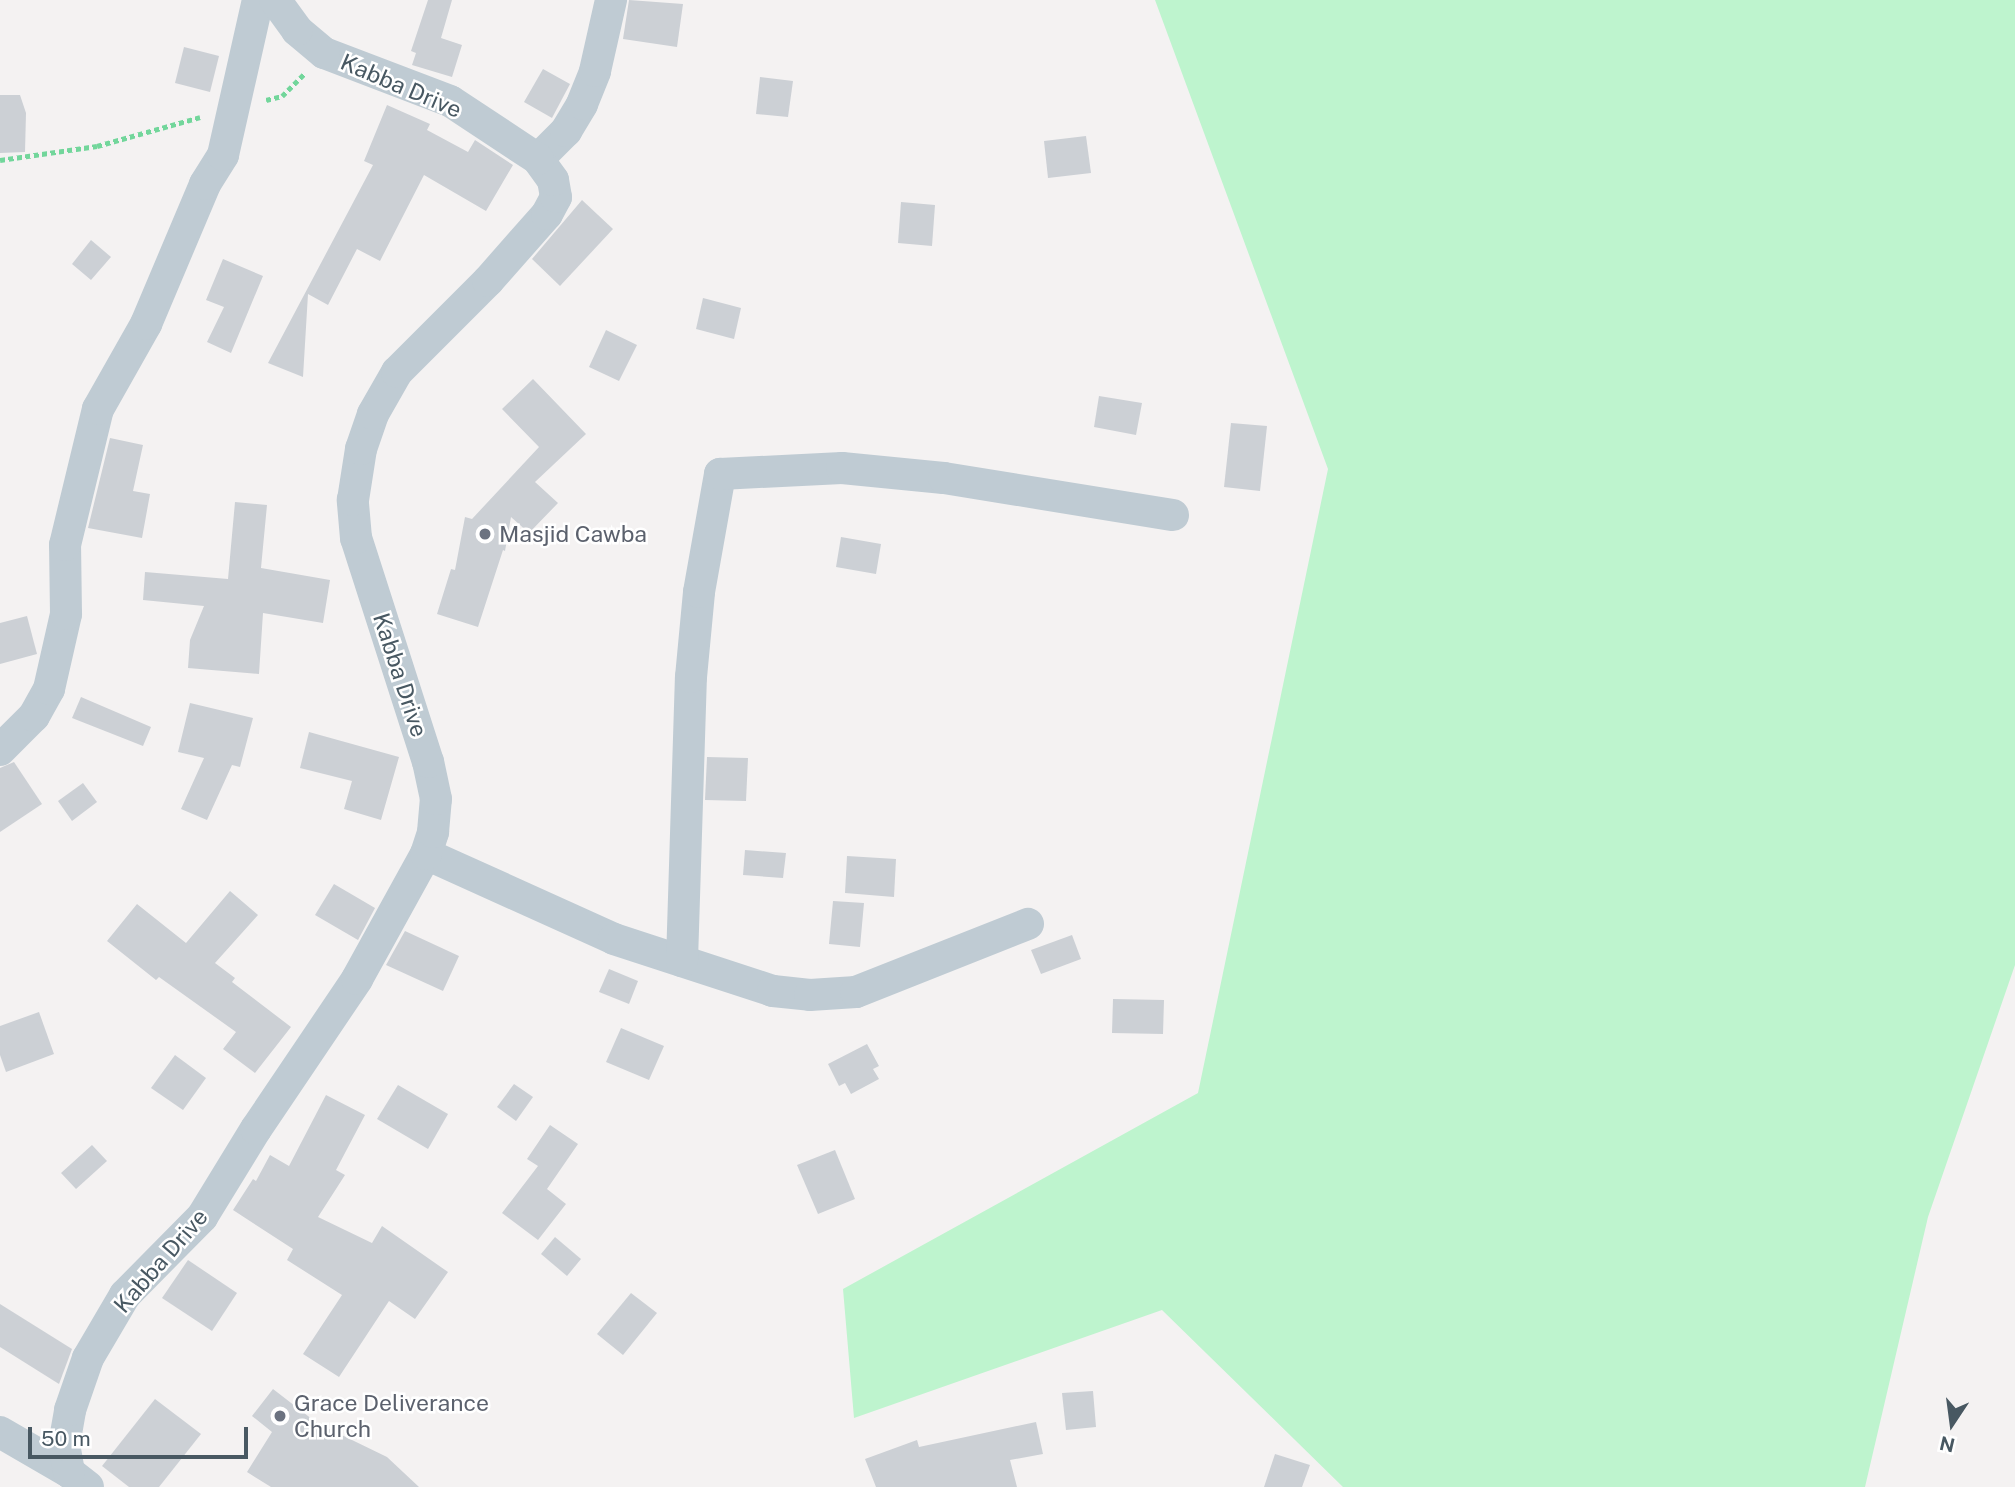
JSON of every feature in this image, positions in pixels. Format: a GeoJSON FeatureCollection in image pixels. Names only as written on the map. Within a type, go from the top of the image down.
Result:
{"type":"FeatureCollection","features":[{"type":"Feature","properties":{"kind":"street"},"geometry":{"type":"LineString","coordinates":[[0,750],[34,716],[49,689],[59,655],[67,587],[65,545],[98,409],[151,314],[205,184],[223,155],[236,107],[258,0]]}},
{"type":"Feature","properties":{"kind":"street","name":"Kabba Drive"},"geometry":{"type":"LineString","coordinates":[[79,1480],[64,1445],[70,1410],[88,1358],[125,1295],[202,1217],[256,1129],[357,979],[426,854],[433,832],[436,799],[428,762],[356,538],[353,500],[361,449],[373,414],[397,372],[488,281],[556,197],[553,180],[538,159],[450,101],[324,53],[297,30],[275,0]]}},
{"type":"Feature","properties":{"kind":"street"},"geometry":{"type":"LineString","coordinates":[[538,159],[566,131],[582,104],[595,71],[611,0]]}},
{"type":"Feature","properties":{"kind":"street"},"geometry":{"type":"LineString","coordinates":[[682,961],[691,677],[699,592],[720,474],[842,468],[944,478],[1174,515]]}},
{"type":"Feature","properties":{"kind":"street"},"geometry":{"type":"LineString","coordinates":[[426,854],[614,939],[773,991],[810,995],[856,992],[1028,924]]}},
{"type":"Feature","properties":{"kind":"street"},"geometry":{"type":"LineString","coordinates":[[0,1432],[79,1480]]}},
{"type":"Feature","properties":{"kind":"path"},"geometry":{"type":"LineString","coordinates":[[0,160],[97,146],[282,96],[324,53]]}},
{"type":"Feature","properties":{"kind":"green space"},"geometry":{"type":"Polygon","coordinates":[[[1155,0],[2015,0],[2015,965],[1928,1217],[1865,1487],[1343,1487],[1162,1310],[854,1418],[843,1289],[1198,1093],[1328,469],[1155,0]]]}},
{"type":"Feature","properties":{"kind":"building"},"geometry":{"type":"Polygon","coordinates":[[[428,0],[452,0],[441,38],[462,45],[452,77],[412,65],[416,53],[411,51],[428,0]]]}},
{"type":"Feature","properties":{"kind":"building"},"geometry":{"type":"Polygon","coordinates":[[[629,0],[683,4],[677,47],[623,39],[629,0]]]}},
{"type":"Feature","properties":{"kind":"building"},"geometry":{"type":"Polygon","coordinates":[[[184,47],[219,56],[210,92],[175,83],[184,47]]]}},
{"type":"Feature","properties":{"kind":"building"},"geometry":{"type":"Polygon","coordinates":[[[543,69],[570,84],[552,118],[524,102],[543,69]]]}},
{"type":"Feature","properties":{"kind":"building"},"geometry":{"type":"Polygon","coordinates":[[[760,77],[793,81],[788,117],[756,114],[760,77]]]}},
{"type":"Feature","properties":{"kind":"building"},"geometry":{"type":"Polygon","coordinates":[[[0,95],[20,95],[26,113],[25,152],[0,153],[0,95]]]}},
{"type":"Feature","properties":{"kind":"building"},"geometry":{"type":"Polygon","coordinates":[[[387,105],[430,124],[427,130],[468,152],[475,140],[513,165],[486,211],[424,175],[380,261],[357,249],[328,305],[308,294],[303,377],[268,363],[373,165],[364,161],[387,105]]]}},
{"type":"Feature","properties":{"kind":"building"},"geometry":{"type":"Polygon","coordinates":[[[1086,136],[1091,173],[1048,178],[1044,141],[1086,136]]]}},
{"type":"Feature","properties":{"kind":"building"},"geometry":{"type":"Polygon","coordinates":[[[582,200],[613,229],[560,286],[532,259],[582,200]]]}},
{"type":"Feature","properties":{"kind":"building"},"geometry":{"type":"Polygon","coordinates":[[[901,202],[935,205],[932,246],[898,243],[901,202]]]}},
{"type":"Feature","properties":{"kind":"building"},"geometry":{"type":"Polygon","coordinates":[[[91,240],[111,257],[91,280],[72,264],[91,240]]]}},
{"type":"Feature","properties":{"kind":"building"},"geometry":{"type":"Polygon","coordinates":[[[223,259],[263,276],[231,353],[207,342],[224,307],[206,300],[223,259]]]}},
{"type":"Feature","properties":{"kind":"building"},"geometry":{"type":"Polygon","coordinates":[[[703,298],[741,308],[734,339],[696,329],[703,298]]]}},
{"type":"Feature","properties":{"kind":"building"},"geometry":{"type":"Polygon","coordinates":[[[606,330],[637,345],[619,381],[589,367],[606,330]]]}},
{"type":"Feature","properties":{"kind":"building"},"geometry":{"type":"Polygon","coordinates":[[[533,379],[586,434],[535,482],[558,503],[529,533],[511,517],[505,551],[503,550],[478,627],[437,614],[451,569],[455,570],[465,517],[472,519],[539,447],[502,409],[533,379]]]}},
{"type":"Feature","properties":{"kind":"building"},"geometry":{"type":"Polygon","coordinates":[[[1099,396],[1142,403],[1136,435],[1094,427],[1099,396]]]}},
{"type":"Feature","properties":{"kind":"building"},"geometry":{"type":"Polygon","coordinates":[[[1231,423],[1267,426],[1260,491],[1224,487],[1231,423]]]}},
{"type":"Feature","properties":{"kind":"building"},"geometry":{"type":"Polygon","coordinates":[[[110,438],[143,445],[133,491],[150,494],[142,538],[88,528],[110,438]]]}},
{"type":"Feature","properties":{"kind":"building"},"geometry":{"type":"Polygon","coordinates":[[[235,502],[267,505],[261,568],[330,580],[323,623],[263,613],[259,674],[188,668],[190,640],[204,606],[143,600],[145,572],[228,579],[235,502]]]}},
{"type":"Feature","properties":{"kind":"building"},"geometry":{"type":"Polygon","coordinates":[[[841,537],[881,544],[876,574],[836,567],[841,537]]]}},
{"type":"Feature","properties":{"kind":"building"},"geometry":{"type":"Polygon","coordinates":[[[27,616],[37,654],[0,664],[0,623],[27,616]]]}},
{"type":"Feature","properties":{"kind":"building"},"geometry":{"type":"Polygon","coordinates":[[[81,697],[151,727],[143,746],[72,718],[81,697]]]}},
{"type":"Feature","properties":{"kind":"building"},"geometry":{"type":"Polygon","coordinates":[[[190,703],[253,718],[240,767],[232,765],[207,820],[181,809],[204,758],[178,752],[190,703]]]}},
{"type":"Feature","properties":{"kind":"building"},"geometry":{"type":"Polygon","coordinates":[[[309,732],[399,757],[381,820],[344,809],[352,781],[300,768],[309,732]]]}},
{"type":"Feature","properties":{"kind":"building"},"geometry":{"type":"Polygon","coordinates":[[[707,757],[748,758],[746,801],[705,800],[707,757]]]}},
{"type":"Feature","properties":{"kind":"building"},"geometry":{"type":"Polygon","coordinates":[[[14,762],[42,804],[0,832],[0,768],[14,762]]]}},
{"type":"Feature","properties":{"kind":"building"},"geometry":{"type":"Polygon","coordinates":[[[83,783],[97,802],[72,821],[58,801],[83,783]]]}},
{"type":"Feature","properties":{"kind":"building"},"geometry":{"type":"Polygon","coordinates":[[[745,850],[786,853],[783,878],[743,875],[745,850]]]}},
{"type":"Feature","properties":{"kind":"building"},"geometry":{"type":"Polygon","coordinates":[[[847,856],[896,859],[894,897],[845,893],[847,856]]]}},
{"type":"Feature","properties":{"kind":"building"},"geometry":{"type":"Polygon","coordinates":[[[334,884],[375,908],[358,940],[315,915],[334,884]]]}},
{"type":"Feature","properties":{"kind":"building"},"geometry":{"type":"Polygon","coordinates":[[[230,891],[258,915],[215,963],[235,978],[232,982],[291,1027],[255,1073],[223,1049],[236,1032],[159,977],[156,980],[107,941],[137,904],[186,943],[230,891]]]}},
{"type":"Feature","properties":{"kind":"building"},"geometry":{"type":"Polygon","coordinates":[[[833,901],[864,903],[860,947],[829,944],[833,901]]]}},
{"type":"Feature","properties":{"kind":"building"},"geometry":{"type":"Polygon","coordinates":[[[405,931],[459,956],[443,991],[386,965],[405,931]]]}},
{"type":"Feature","properties":{"kind":"building"},"geometry":{"type":"Polygon","coordinates":[[[1072,935],[1081,959],[1041,974],[1031,950],[1072,935]]]}},
{"type":"Feature","properties":{"kind":"building"},"geometry":{"type":"Polygon","coordinates":[[[609,969],[638,981],[629,1004],[599,992],[609,969]]]}},
{"type":"Feature","properties":{"kind":"building"},"geometry":{"type":"Polygon","coordinates":[[[1113,999],[1164,1000],[1163,1034],[1112,1033],[1113,999]]]}},
{"type":"Feature","properties":{"kind":"building"},"geometry":{"type":"Polygon","coordinates":[[[39,1012],[54,1054],[6,1072],[0,1055],[0,1026],[39,1012]]]}},
{"type":"Feature","properties":{"kind":"building"},"geometry":{"type":"Polygon","coordinates":[[[621,1028],[664,1046],[649,1080],[606,1062],[621,1028]]]}},
{"type":"Feature","properties":{"kind":"building"},"geometry":{"type":"Polygon","coordinates":[[[867,1044],[879,1066],[873,1069],[879,1079],[851,1094],[845,1083],[839,1086],[828,1064],[867,1044]]]}},
{"type":"Feature","properties":{"kind":"building"},"geometry":{"type":"Polygon","coordinates":[[[175,1055],[206,1078],[183,1110],[151,1088],[175,1055]]]}},
{"type":"Feature","properties":{"kind":"building"},"geometry":{"type":"Polygon","coordinates":[[[514,1084],[533,1097],[516,1121],[497,1107],[514,1084]]]}},
{"type":"Feature","properties":{"kind":"building"},"geometry":{"type":"Polygon","coordinates":[[[398,1085],[448,1114],[428,1149],[377,1119],[398,1085]]]}},
{"type":"Feature","properties":{"kind":"building"},"geometry":{"type":"Polygon","coordinates":[[[326,1095],[365,1115],[336,1170],[345,1175],[318,1217],[372,1243],[382,1226],[448,1272],[415,1319],[389,1301],[339,1377],[303,1354],[342,1295],[287,1260],[293,1249],[233,1210],[253,1179],[256,1181],[270,1155],[289,1166],[326,1095]]]}},
{"type":"Feature","properties":{"kind":"building"},"geometry":{"type":"Polygon","coordinates":[[[550,1125],[578,1144],[547,1189],[566,1204],[538,1240],[502,1213],[538,1166],[527,1159],[550,1125]]]}},
{"type":"Feature","properties":{"kind":"building"},"geometry":{"type":"Polygon","coordinates":[[[92,1145],[107,1161],[76,1189],[61,1173],[92,1145]]]}},
{"type":"Feature","properties":{"kind":"building"},"geometry":{"type":"Polygon","coordinates":[[[835,1150],[855,1199],[818,1214],[797,1165],[835,1150]]]}},
{"type":"Feature","properties":{"kind":"building"},"geometry":{"type":"Polygon","coordinates":[[[555,1237],[581,1259],[567,1276],[541,1254],[555,1237]]]}},
{"type":"Feature","properties":{"kind":"building"},"geometry":{"type":"Polygon","coordinates":[[[188,1260],[237,1293],[212,1331],[162,1298],[188,1260]]]}},
{"type":"Feature","properties":{"kind":"building"},"geometry":{"type":"Polygon","coordinates":[[[631,1293],[657,1313],[623,1355],[597,1334],[631,1293]]]}},
{"type":"Feature","properties":{"kind":"building"},"geometry":{"type":"Polygon","coordinates":[[[0,1304],[72,1349],[59,1384],[0,1347],[0,1304]]]}},
{"type":"Feature","properties":{"kind":"building"},"geometry":{"type":"Polygon","coordinates":[[[273,1389],[317,1423],[387,1457],[419,1487],[271,1487],[247,1472],[272,1432],[252,1416],[273,1389]]]}},
{"type":"Feature","properties":{"kind":"building"},"geometry":{"type":"Polygon","coordinates":[[[1093,1391],[1096,1427],[1066,1430],[1062,1393],[1093,1391]]]}},
{"type":"Feature","properties":{"kind":"building"},"geometry":{"type":"Polygon","coordinates":[[[155,1399],[201,1434],[159,1487],[129,1487],[102,1466],[155,1399]]]}},
{"type":"Feature","properties":{"kind":"building"},"geometry":{"type":"Polygon","coordinates":[[[1036,1422],[1043,1454],[1010,1460],[1017,1487],[876,1487],[865,1459],[917,1440],[919,1447],[1036,1422]]]}},
{"type":"Feature","properties":{"kind":"building"},"geometry":{"type":"Polygon","coordinates":[[[1275,1454],[1310,1465],[1302,1487],[1264,1487],[1275,1454]]]}},
{"type":"Feature","properties":{"kind":"place","name":"Masjid Cawba"},"geometry":{"type":"Point","coordinates":[485,534]}},
{"type":"Feature","properties":{"kind":"place","name":"Grace Deliverance Church"},"geometry":{"type":"Point","coordinates":[280,1416]}}]}
